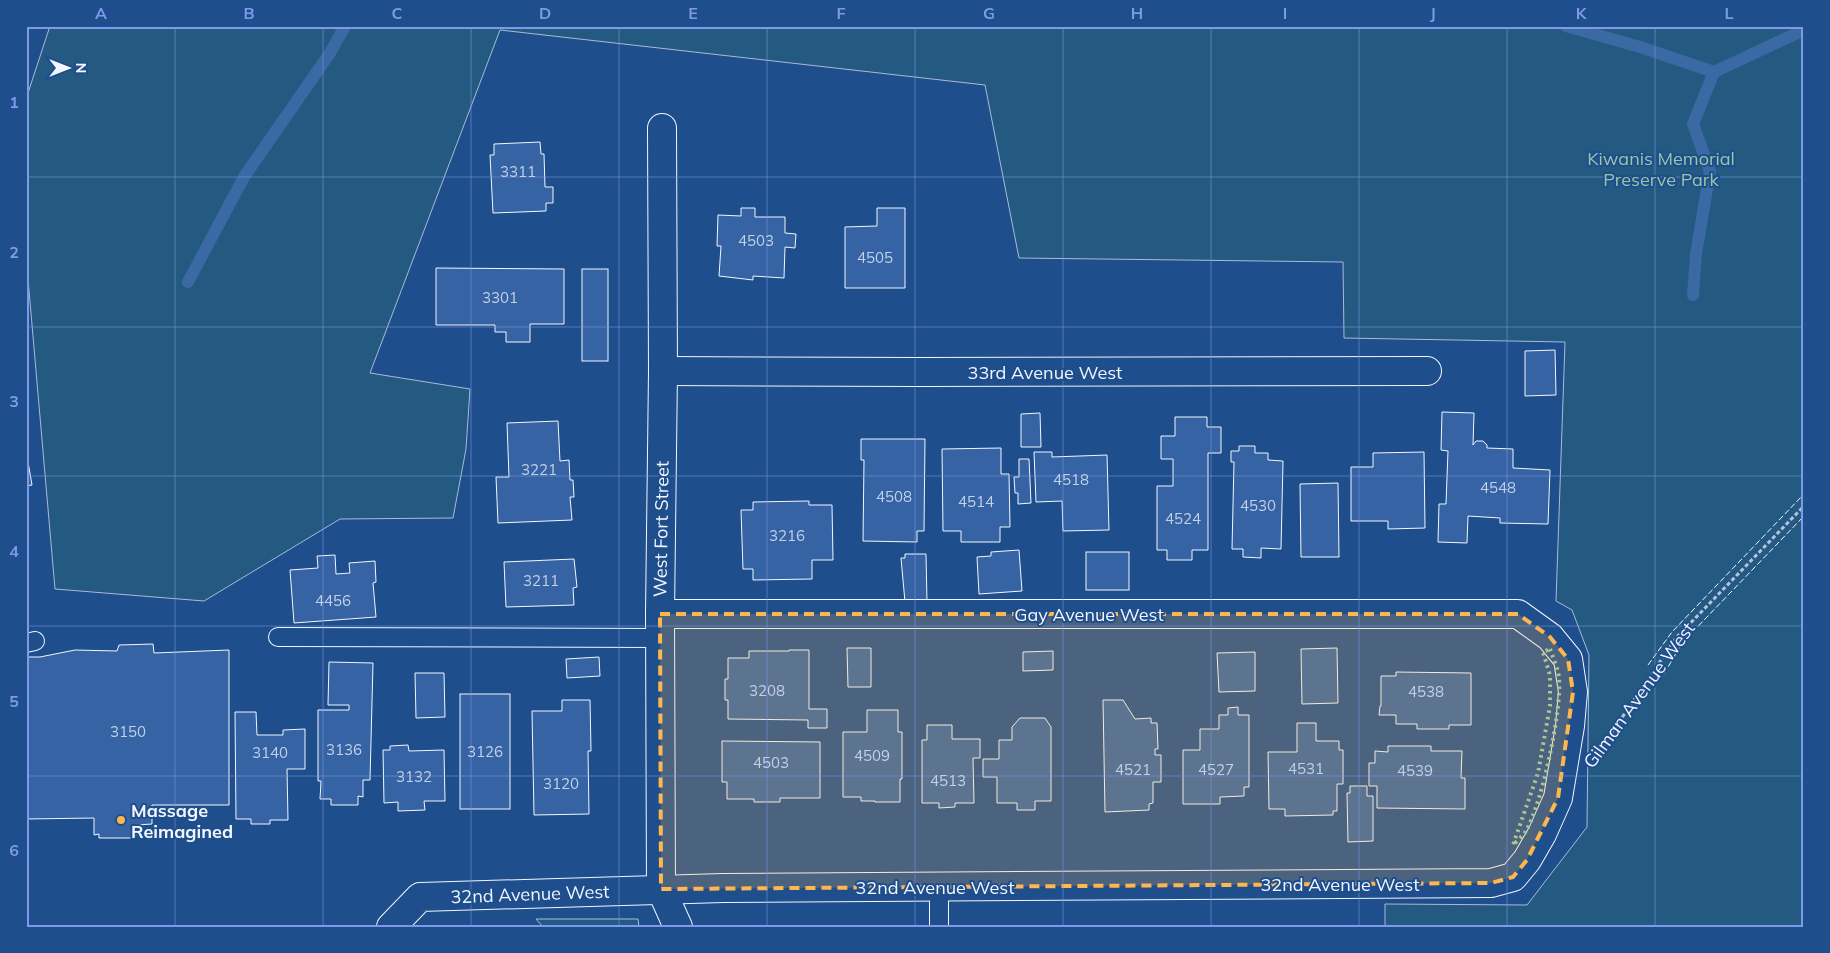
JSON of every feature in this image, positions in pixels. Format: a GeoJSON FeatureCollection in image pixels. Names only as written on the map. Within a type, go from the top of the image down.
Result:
{"type":"FeatureCollection","features":[{"type":"Feature","properties":{"kind":"street","name":"West Fort Street"},"geometry":{"type":"LineString","coordinates":[[662,128],[661,889],[678,927]]}},
{"type":"Feature","properties":{"kind":"street","name":"33rd Avenue West"},"geometry":{"type":"LineString","coordinates":[[663,371],[1427,371]]}},
{"type":"Feature","properties":{"kind":"street","name":"Gay Avenue West"},"geometry":{"type":"LineString","coordinates":[[660,626],[1518,614]]}},
{"type":"Feature","properties":{"kind":"street","name":"Gilman Avenue West"},"geometry":{"type":"LineString","coordinates":[[1491,882],[1514,877],[1528,860],[1542,834],[1558,798],[1570,726],[1573,692],[1568,659],[1550,637],[1518,614]]}},
{"type":"Feature","properties":{"kind":"street","name":"32nd Avenue West"},"geometry":{"type":"LineString","coordinates":[[391,927],[420,897],[661,889],[1491,882]]}},
{"type":"Feature","properties":{"kind":"lane"},"geometry":{"type":"LineString","coordinates":[[278,637],[660,626]]}},
{"type":"Feature","properties":{"kind":"lane"},"geometry":{"type":"LineString","coordinates":[[939,887],[939,927]]}},
{"type":"Feature","properties":{"kind":"path","name":"Gilman Avenue West"},"geometry":{"type":"LineString","coordinates":[[1600,750],[1676,638],[1804,506]]}},
{"type":"Feature","properties":{"kind":"highlighted area"},"geometry":{"type":"Polygon","coordinates":[[[660,614],[1518,614],[1550,637],[1568,659],[1573,692],[1558,798],[1527,860],[1513,877],[1491,883],[661,889],[660,614]]]}},
{"type":"Feature","properties":{"kind":"green space","name":"Kiwanis Memorial Preserve Park"},"geometry":{"type":"Polygon","coordinates":[[[50,26],[1804,26],[1804,927],[1385,927],[1385,904],[1527,905],[1587,827],[1589,655],[1572,610],[1556,601],[1565,342],[1344,338],[1343,262],[1019,258],[985,85],[500,30],[370,373],[470,389],[466,449],[453,518],[340,519],[204,601],[55,589],[26,256],[26,99],[50,26]]]}},
{"type":"Feature","properties":{"kind":"green space"},"geometry":{"type":"Polygon","coordinates":[[[536,919],[638,919],[639,927],[543,927],[536,919]]]}},
{"type":"Feature","properties":{"kind":"building"},"geometry":{"type":"Polygon","coordinates":[[[540,142],[541,154],[544,154],[545,187],[553,187],[553,203],[546,203],[546,211],[493,213],[490,155],[494,155],[494,144],[540,142]]]}},
{"type":"Feature","properties":{"kind":"building"},"geometry":{"type":"Polygon","coordinates":[[[741,208],[755,208],[755,217],[785,217],[785,233],[796,234],[795,248],[785,247],[784,278],[753,276],[753,280],[719,276],[721,246],[717,246],[718,215],[741,216],[741,208]]]}},
{"type":"Feature","properties":{"kind":"building"},"geometry":{"type":"Polygon","coordinates":[[[877,208],[905,208],[905,288],[845,288],[845,227],[877,226],[877,208]]]}},
{"type":"Feature","properties":{"kind":"building"},"geometry":{"type":"Polygon","coordinates":[[[436,268],[564,269],[564,324],[530,324],[530,342],[506,342],[506,332],[495,332],[495,325],[436,325],[436,268]]]}},
{"type":"Feature","properties":{"kind":"building"},"geometry":{"type":"Polygon","coordinates":[[[582,269],[608,269],[608,361],[582,361],[582,269]]]}},
{"type":"Feature","properties":{"kind":"building"},"geometry":{"type":"Polygon","coordinates":[[[1555,350],[1556,395],[1525,396],[1525,351],[1555,350]]]}},
{"type":"Feature","properties":{"kind":"building"},"geometry":{"type":"Polygon","coordinates":[[[1442,412],[1474,413],[1473,445],[1476,441],[1483,441],[1487,448],[1513,449],[1513,468],[1550,470],[1548,524],[1500,523],[1500,518],[1468,516],[1467,543],[1438,542],[1439,504],[1446,504],[1448,451],[1441,450],[1442,412]]]}},
{"type":"Feature","properties":{"kind":"building"},"geometry":{"type":"Polygon","coordinates":[[[1040,413],[1041,447],[1021,447],[1021,414],[1040,413]]]}},
{"type":"Feature","properties":{"kind":"building"},"geometry":{"type":"Polygon","coordinates":[[[1175,417],[1207,417],[1207,427],[1221,427],[1221,453],[1208,453],[1208,550],[1192,550],[1192,560],[1167,560],[1167,550],[1157,550],[1157,486],[1173,486],[1173,459],[1161,459],[1161,436],[1175,436],[1175,417]]]}},
{"type":"Feature","properties":{"kind":"building"},"geometry":{"type":"Polygon","coordinates":[[[558,421],[560,461],[569,460],[570,480],[573,480],[574,497],[570,497],[572,520],[498,523],[496,477],[509,477],[507,423],[558,421]]]}},
{"type":"Feature","properties":{"kind":"building"},"geometry":{"type":"Polygon","coordinates":[[[861,439],[925,439],[924,531],[917,531],[917,542],[863,541],[864,460],[861,460],[861,439]]]}},
{"type":"Feature","properties":{"kind":"building"},"geometry":{"type":"Polygon","coordinates":[[[1239,446],[1255,446],[1255,453],[1268,453],[1268,460],[1283,461],[1281,549],[1261,548],[1261,558],[1243,557],[1243,549],[1232,549],[1234,462],[1231,462],[1231,451],[1239,451],[1239,446]]]}},
{"type":"Feature","properties":{"kind":"building"},"geometry":{"type":"Polygon","coordinates":[[[1001,448],[1001,474],[1009,474],[1010,527],[1000,527],[1000,542],[961,542],[961,531],[943,531],[942,449],[1001,448]]]}},
{"type":"Feature","properties":{"kind":"building"},"geometry":{"type":"Polygon","coordinates":[[[26,450],[32,485],[26,486],[26,450]]]}},
{"type":"Feature","properties":{"kind":"building"},"geometry":{"type":"Polygon","coordinates":[[[1034,452],[1052,452],[1052,457],[1107,455],[1109,530],[1063,531],[1062,501],[1036,502],[1034,452]]]}},
{"type":"Feature","properties":{"kind":"building"},"geometry":{"type":"Polygon","coordinates":[[[1424,452],[1425,528],[1388,529],[1388,521],[1351,521],[1351,467],[1373,467],[1373,453],[1424,452]]]}},
{"type":"Feature","properties":{"kind":"building"},"geometry":{"type":"Polygon","coordinates":[[[1019,459],[1029,459],[1031,503],[1018,504],[1018,493],[1015,493],[1014,477],[1019,477],[1019,459]]]}},
{"type":"Feature","properties":{"kind":"building"},"geometry":{"type":"Polygon","coordinates":[[[1338,483],[1339,557],[1301,557],[1300,484],[1338,483]]]}},
{"type":"Feature","properties":{"kind":"building"},"geometry":{"type":"Polygon","coordinates":[[[809,501],[809,505],[832,505],[833,560],[812,560],[812,579],[753,580],[753,569],[743,569],[741,510],[753,510],[753,502],[809,501]]]}},
{"type":"Feature","properties":{"kind":"building"},"geometry":{"type":"Polygon","coordinates":[[[1019,550],[1022,591],[979,594],[977,557],[991,556],[991,552],[1019,550]]]}},
{"type":"Feature","properties":{"kind":"building"},"geometry":{"type":"Polygon","coordinates":[[[1086,552],[1129,552],[1129,590],[1086,590],[1086,552]]]}},
{"type":"Feature","properties":{"kind":"building"},"geometry":{"type":"Polygon","coordinates":[[[905,554],[926,554],[927,602],[905,602],[901,558],[905,558],[905,554]]]}},
{"type":"Feature","properties":{"kind":"building"},"geometry":{"type":"Polygon","coordinates":[[[335,555],[336,574],[350,573],[349,563],[375,561],[376,582],[373,583],[376,617],[294,623],[290,570],[318,568],[317,556],[335,555]]]}},
{"type":"Feature","properties":{"kind":"building"},"geometry":{"type":"Polygon","coordinates":[[[574,559],[577,587],[573,588],[574,605],[506,607],[504,562],[574,559]]]}},
{"type":"Feature","properties":{"kind":"building"},"geometry":{"type":"Polygon","coordinates":[[[153,644],[154,653],[229,650],[229,805],[152,805],[152,824],[137,825],[137,835],[132,835],[132,838],[99,838],[99,834],[94,835],[94,818],[26,819],[26,657],[40,657],[75,650],[117,651],[119,645],[153,644]]]}},
{"type":"Feature","properties":{"kind":"building"},"geometry":{"type":"Polygon","coordinates":[[[847,648],[871,648],[871,687],[848,687],[847,648]]]}},
{"type":"Feature","properties":{"kind":"building"},"geometry":{"type":"Polygon","coordinates":[[[1337,648],[1338,703],[1302,704],[1301,649],[1337,648]]]}},
{"type":"Feature","properties":{"kind":"building"},"geometry":{"type":"Polygon","coordinates":[[[809,650],[809,709],[827,709],[827,728],[808,728],[808,720],[728,719],[728,700],[725,700],[725,679],[728,679],[728,658],[749,658],[749,651],[809,650]]]}},
{"type":"Feature","properties":{"kind":"building"},"geometry":{"type":"Polygon","coordinates":[[[1053,651],[1053,670],[1023,671],[1023,652],[1053,651]]]}},
{"type":"Feature","properties":{"kind":"building"},"geometry":{"type":"Polygon","coordinates":[[[1255,652],[1255,691],[1219,692],[1217,653],[1255,652]]]}},
{"type":"Feature","properties":{"kind":"building"},"geometry":{"type":"Polygon","coordinates":[[[599,657],[600,676],[567,678],[566,659],[599,657]]]}},
{"type":"Feature","properties":{"kind":"building"},"geometry":{"type":"Polygon","coordinates":[[[329,662],[373,663],[370,780],[363,780],[363,797],[358,796],[358,805],[331,805],[331,799],[320,799],[321,781],[318,781],[318,710],[349,710],[349,705],[328,705],[329,662]]]}},
{"type":"Feature","properties":{"kind":"building"},"geometry":{"type":"Polygon","coordinates":[[[1396,672],[1471,673],[1471,725],[1449,725],[1449,729],[1417,729],[1417,724],[1396,724],[1396,715],[1379,715],[1381,706],[1381,676],[1396,676],[1396,672]]]}},
{"type":"Feature","properties":{"kind":"building"},"geometry":{"type":"Polygon","coordinates":[[[415,673],[444,673],[445,717],[416,718],[415,673]]]}},
{"type":"Feature","properties":{"kind":"building"},"geometry":{"type":"Polygon","coordinates":[[[460,694],[510,694],[510,809],[460,809],[460,694]]]}},
{"type":"Feature","properties":{"kind":"building"},"geometry":{"type":"Polygon","coordinates":[[[562,700],[590,700],[591,751],[588,751],[589,814],[534,815],[532,711],[562,711],[562,700]]]}},
{"type":"Feature","properties":{"kind":"building"},"geometry":{"type":"Polygon","coordinates":[[[1103,700],[1123,700],[1135,719],[1151,718],[1151,723],[1157,723],[1158,749],[1155,749],[1155,755],[1161,755],[1161,782],[1153,782],[1153,803],[1149,804],[1149,810],[1105,812],[1103,700]]]}},
{"type":"Feature","properties":{"kind":"building"},"geometry":{"type":"Polygon","coordinates":[[[1238,707],[1238,715],[1249,715],[1249,787],[1244,787],[1244,796],[1220,797],[1220,804],[1183,804],[1183,750],[1200,750],[1200,729],[1219,729],[1219,715],[1228,715],[1228,708],[1238,707]]]}},
{"type":"Feature","properties":{"kind":"building"},"geometry":{"type":"Polygon","coordinates":[[[867,710],[898,710],[898,732],[902,732],[900,802],[861,801],[861,797],[843,797],[843,732],[867,732],[867,710]]]}},
{"type":"Feature","properties":{"kind":"building"},"geometry":{"type":"Polygon","coordinates":[[[235,712],[256,712],[257,735],[283,735],[283,730],[305,729],[305,769],[287,769],[288,820],[270,820],[270,824],[251,824],[251,819],[236,819],[235,712]]]}},
{"type":"Feature","properties":{"kind":"building"},"geometry":{"type":"Polygon","coordinates":[[[1020,718],[1045,718],[1051,727],[1051,801],[1035,801],[1035,810],[1017,810],[1017,803],[997,803],[997,777],[983,777],[983,759],[999,759],[999,740],[1012,740],[1012,727],[1020,718]]]}},
{"type":"Feature","properties":{"kind":"building"},"geometry":{"type":"Polygon","coordinates":[[[1297,723],[1316,723],[1316,741],[1339,741],[1339,750],[1343,750],[1343,784],[1337,784],[1337,811],[1333,811],[1333,815],[1285,816],[1285,809],[1269,809],[1268,752],[1297,752],[1297,723]]]}},
{"type":"Feature","properties":{"kind":"building"},"geometry":{"type":"Polygon","coordinates":[[[927,725],[952,725],[952,739],[980,739],[980,758],[973,758],[974,803],[955,803],[955,807],[939,808],[939,803],[922,803],[922,740],[927,740],[927,725]]]}},
{"type":"Feature","properties":{"kind":"building"},"geometry":{"type":"Polygon","coordinates":[[[722,741],[820,742],[820,798],[780,798],[780,802],[754,802],[754,799],[727,799],[727,782],[722,782],[722,741]]]}},
{"type":"Feature","properties":{"kind":"building"},"geometry":{"type":"Polygon","coordinates":[[[408,745],[409,751],[444,750],[445,801],[424,801],[425,810],[398,811],[398,802],[384,803],[383,750],[390,750],[390,746],[408,745]]]}},
{"type":"Feature","properties":{"kind":"building"},"geometry":{"type":"Polygon","coordinates":[[[1388,746],[1431,746],[1431,751],[1462,751],[1461,778],[1465,778],[1465,809],[1377,808],[1377,786],[1369,786],[1369,763],[1375,763],[1375,751],[1388,752],[1388,746]]]}},
{"type":"Feature","properties":{"kind":"building"},"geometry":{"type":"Polygon","coordinates":[[[1350,786],[1367,786],[1367,796],[1373,796],[1373,841],[1348,842],[1347,793],[1350,793],[1350,786]]]}},
{"type":"Feature","properties":{"kind":"waterway"},"geometry":{"type":"LineString","coordinates":[[188,282],[244,177],[330,53],[345,26]]}},
{"type":"Feature","properties":{"kind":"waterway"},"geometry":{"type":"LineString","coordinates":[[1566,26],[1640,47],[1714,72],[1804,30]]}},
{"type":"Feature","properties":{"kind":"waterway"},"geometry":{"type":"LineString","coordinates":[[1693,295],[1696,254],[1710,171],[1693,124],[1714,72]]}},
{"type":"Feature","properties":{"kind":"hedge"},"geometry":{"type":"LineString","coordinates":[[1550,649],[1559,678],[1557,711],[1550,756],[1532,818],[1525,833],[1513,845],[1538,773],[1550,706],[1550,675],[1543,652],[1550,649]]}},
{"type":"Feature","properties":{"kind":"fence"},"geometry":{"type":"LineString","coordinates":[[1648,665],[1672,632],[1804,494]]}},
{"type":"Feature","properties":{"kind":"fence"},"geometry":{"type":"LineString","coordinates":[[1664,674],[1682,643],[1804,516]]}},
{"type":"Feature","properties":{"kind":"place","name":"Massage Reimagined"},"geometry":{"type":"Point","coordinates":[121,820]}}]}
